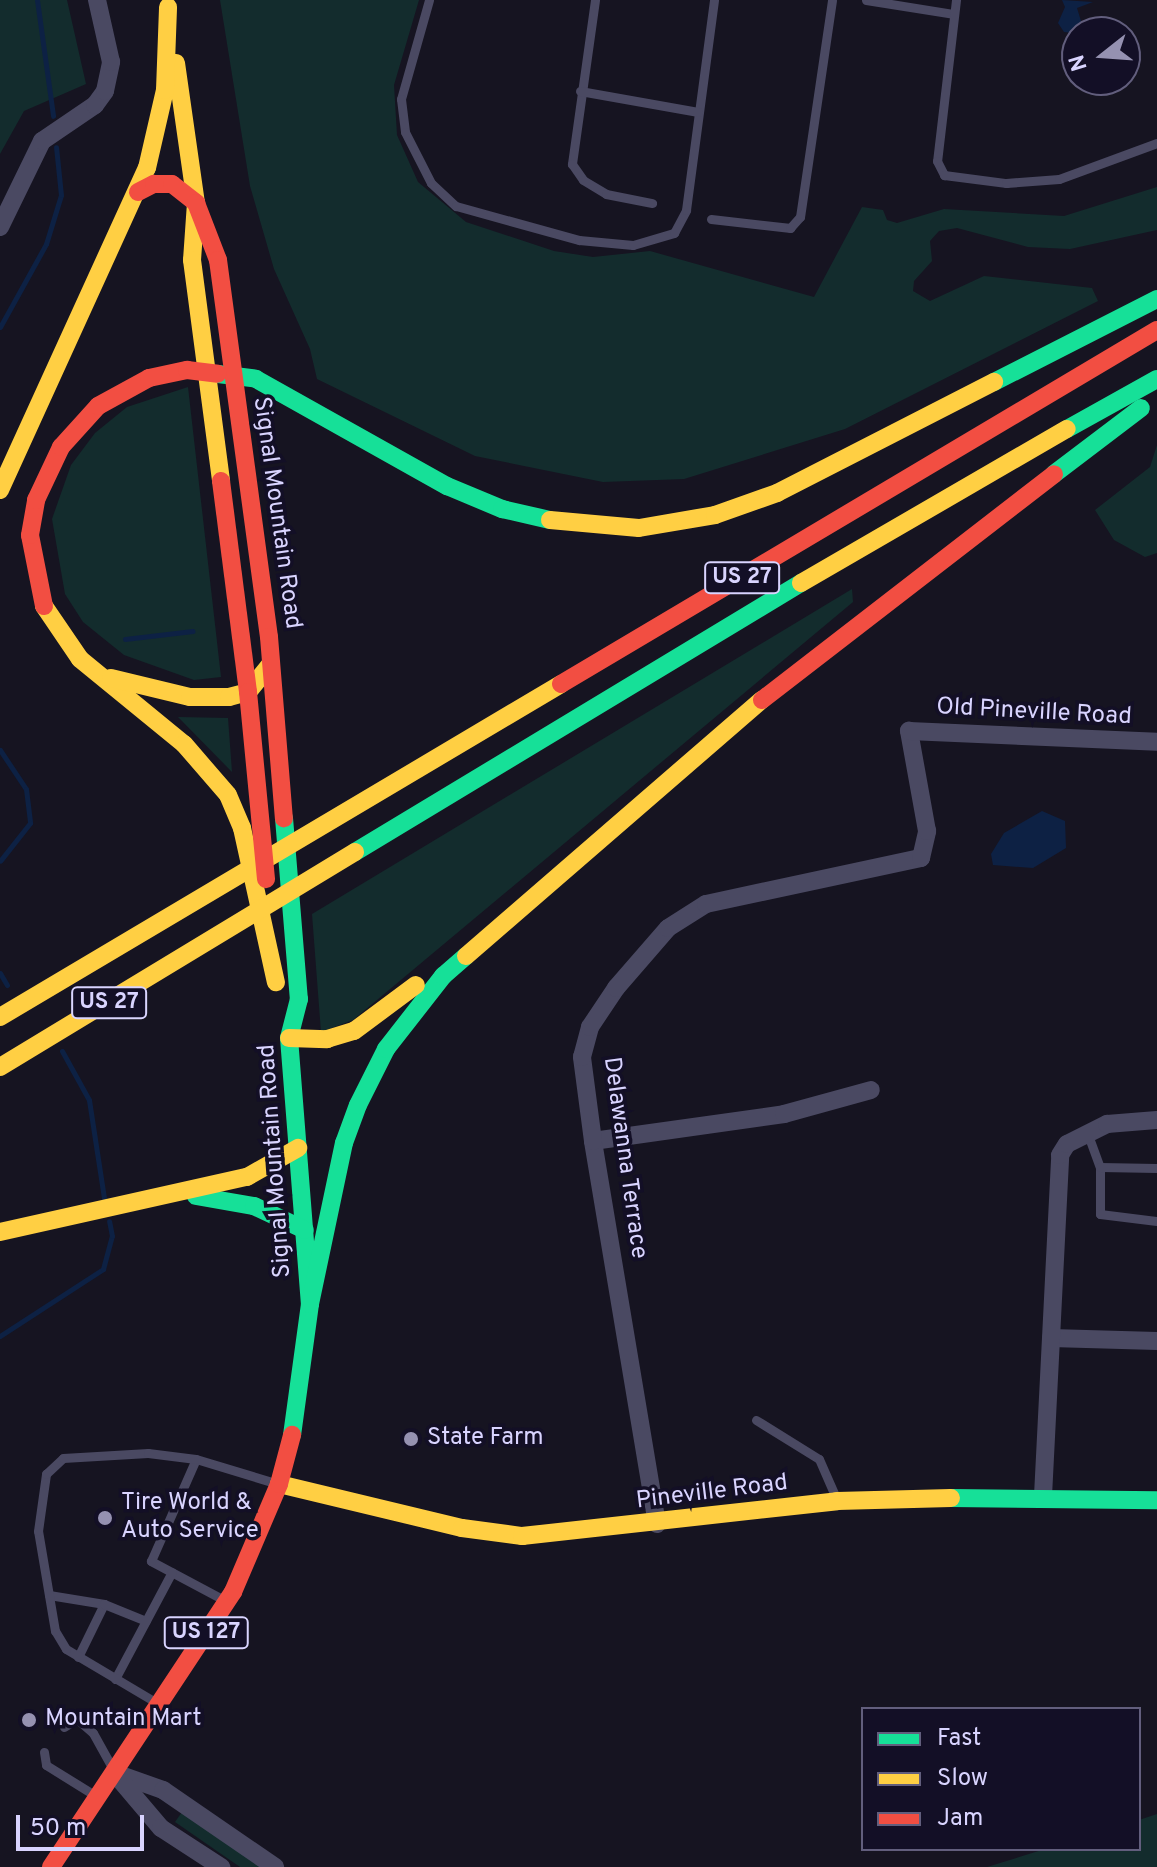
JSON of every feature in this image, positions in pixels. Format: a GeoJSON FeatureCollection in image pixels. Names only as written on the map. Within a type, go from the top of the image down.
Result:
{"type":"FeatureCollection","features":[{"type":"Feature","properties":{"kind":"main road"},"geometry":{"type":"LineString","coordinates":[[0,490],[138,192],[165,90],[168,4]]}},
{"type":"Feature","properties":{"kind":"main road","name":"Signal Mountain Road"},"geometry":{"type":"LineString","coordinates":[[168,4],[196,203],[192,260],[248,692],[276,982]]}},
{"type":"Feature","properties":{"kind":"main road"},"geometry":{"type":"LineString","coordinates":[[138,192],[154,184],[172,184],[196,203]]}},
{"type":"Feature","properties":{"kind":"main road","name":"Signal Mountain Road"},"geometry":{"type":"LineString","coordinates":[[51,1867],[226,1602],[279,1484],[298,1412],[310,1304],[289,1038],[299,999],[271,664],[218,260],[196,203]]}},
{"type":"Feature","properties":{"kind":"main road"},"geometry":{"type":"LineString","coordinates":[[276,982],[242,828],[228,795],[184,744],[100,675],[51,622],[32,566],[30,535],[36,500],[61,447],[98,406],[149,378],[219,370],[256,379],[317,409],[447,486],[502,509],[576,526],[639,528],[715,515],[777,493],[1157,299]]}},
{"type":"Feature","properties":{"kind":"main road","name":"US 27"},"geometry":{"type":"LineString","coordinates":[[0,1017],[1157,330]]}},
{"type":"Feature","properties":{"kind":"main road","name":"US 27"},"geometry":{"type":"LineString","coordinates":[[0,1067],[219,939],[913,515],[1157,379]]}},
{"type":"Feature","properties":{"kind":"main road"},"geometry":{"type":"LineString","coordinates":[[289,1038],[327,1039],[368,1024],[581,853],[904,584],[1157,397]]}},
{"type":"Feature","properties":{"kind":"main road"},"geometry":{"type":"LineString","coordinates":[[100,675],[190,697],[248,692],[271,664]]}},
{"type":"Feature","properties":{"kind":"main road"},"geometry":{"type":"LineString","coordinates":[[310,1304],[344,1143],[386,1049],[443,976],[581,853]]}},
{"type":"Feature","properties":{"kind":"main road","name":"US 127"},"geometry":{"type":"LineString","coordinates":[[276,982],[289,1038]]}},
{"type":"Feature","properties":{"kind":"main road"},"geometry":{"type":"LineString","coordinates":[[0,1232],[247,1177],[298,1148]]}},
{"type":"Feature","properties":{"kind":"main road"},"geometry":{"type":"LineString","coordinates":[[181,1194],[254,1206],[305,1230]]}},
{"type":"Feature","properties":{"kind":"main road","name":"Pineville Road"},"geometry":{"type":"LineString","coordinates":[[279,1484],[462,1528],[522,1536],[657,1524],[837,1501],[1043,1496],[1157,1500]]}},
{"type":"Feature","properties":{"kind":"street"},"geometry":{"type":"LineString","coordinates":[[0,227],[42,141],[95,105],[105,91],[111,62],[97,0]]}},
{"type":"Feature","properties":{"kind":"street","name":"Old Pineville Road"},"geometry":{"type":"LineString","coordinates":[[909,731],[1157,742]]}},
{"type":"Feature","properties":{"kind":"street","name":"Delawanna Terrace"},"geometry":{"type":"LineString","coordinates":[[657,1524],[593,1141],[582,1057],[590,1027],[616,988],[668,928],[706,904],[921,858],[927,831],[909,731]]}},
{"type":"Feature","properties":{"kind":"street"},"geometry":{"type":"LineString","coordinates":[[593,1141],[784,1114],[871,1090]]}},
{"type":"Feature","properties":{"kind":"street"},"geometry":{"type":"LineString","coordinates":[[1043,1496],[1060,1155],[1067,1144],[1107,1124],[1157,1120]]}},
{"type":"Feature","properties":{"kind":"street"},"geometry":{"type":"LineString","coordinates":[[1051,1338],[1157,1341]]}},
{"type":"Feature","properties":{"kind":"street"},"geometry":{"type":"LineString","coordinates":[[115,1773],[161,1828],[221,1867]]}},
{"type":"Feature","properties":{"kind":"street"},"geometry":{"type":"LineString","coordinates":[[115,1773],[163,1790],[275,1867]]}},
{"type":"Feature","properties":{"kind":"lane"},"geometry":{"type":"LineString","coordinates":[[429,0],[401,99],[405,132],[431,183],[456,206],[579,240],[633,245],[674,233],[686,210],[714,0]]}},
{"type":"Feature","properties":{"kind":"lane"},"geometry":{"type":"LineString","coordinates":[[595,0],[572,164],[583,180],[606,194],[652,203]]}},
{"type":"Feature","properties":{"kind":"lane"},"geometry":{"type":"LineString","coordinates":[[711,219],[790,228],[800,217],[832,0]]}},
{"type":"Feature","properties":{"kind":"lane"},"geometry":{"type":"LineString","coordinates":[[866,0],[953,14]]}},
{"type":"Feature","properties":{"kind":"lane"},"geometry":{"type":"LineString","coordinates":[[956,0],[937,161],[944,175],[1006,183],[1059,179],[1157,143]]}},
{"type":"Feature","properties":{"kind":"lane"},"geometry":{"type":"LineString","coordinates":[[580,91],[698,112]]}},
{"type":"Feature","properties":{"kind":"lane"},"geometry":{"type":"LineString","coordinates":[[1087,1132],[1100,1167],[1100,1214],[1157,1221]]}},
{"type":"Feature","properties":{"kind":"lane"},"geometry":{"type":"LineString","coordinates":[[1100,1167],[1157,1168]]}},
{"type":"Feature","properties":{"kind":"lane"},"geometry":{"type":"LineString","coordinates":[[756,1420],[819,1459],[837,1501]]}},
{"type":"Feature","properties":{"kind":"lane"},"geometry":{"type":"LineString","coordinates":[[160,1705],[78,1657],[55,1631],[38,1531],[51,1463],[63,1458],[148,1453],[196,1459],[279,1484]]}},
{"type":"Feature","properties":{"kind":"lane"},"geometry":{"type":"LineString","coordinates":[[196,1459],[151,1561],[226,1602]]}},
{"type":"Feature","properties":{"kind":"lane"},"geometry":{"type":"LineString","coordinates":[[115,1679],[172,1572]]}},
{"type":"Feature","properties":{"kind":"lane"},"geometry":{"type":"LineString","coordinates":[[49,1595],[104,1604],[146,1621]]}},
{"type":"Feature","properties":{"kind":"lane"},"geometry":{"type":"LineString","coordinates":[[78,1657],[104,1604]]}},
{"type":"Feature","properties":{"kind":"lane"},"geometry":{"type":"LineString","coordinates":[[64,1727],[77,1719],[93,1733],[115,1773]]}},
{"type":"Feature","properties":{"kind":"lane"},"geometry":{"type":"LineString","coordinates":[[44,1752],[46,1765],[98,1798]]}},
{"type":"Feature","properties":{"kind":"green space"},"geometry":{"type":"Polygon","coordinates":[[[0,0],[67,0],[86,84],[24,111],[0,154],[0,0]]]}},
{"type":"Feature","properties":{"kind":"green space"},"geometry":{"type":"Polygon","coordinates":[[[220,0],[419,0],[394,85],[397,135],[418,182],[466,222],[554,251],[593,257],[650,251],[814,297],[862,207],[883,210],[887,220],[897,223],[944,209],[1064,216],[1157,187],[1157,230],[1070,249],[1028,247],[957,228],[939,231],[930,241],[932,261],[914,281],[913,291],[930,301],[984,276],[1092,288],[1098,301],[845,429],[684,479],[603,482],[475,456],[317,379],[310,349],[274,269],[250,186],[220,0]]]}},
{"type":"Feature","properties":{"kind":"green space"},"geometry":{"type":"Polygon","coordinates":[[[188,387],[221,677],[194,680],[124,655],[83,622],[65,594],[52,519],[71,465],[95,433],[127,407],[188,387]]]}},
{"type":"Feature","properties":{"kind":"green space"},"geometry":{"type":"Polygon","coordinates":[[[1157,445],[1157,553],[1145,557],[1114,540],[1095,510],[1150,467],[1157,445]]]}},
{"type":"Feature","properties":{"kind":"green space"},"geometry":{"type":"Polygon","coordinates":[[[852,589],[853,602],[353,1020],[321,1032],[312,914],[852,589]]]}},
{"type":"Feature","properties":{"kind":"green space"},"geometry":{"type":"Polygon","coordinates":[[[178,717],[228,718],[232,772],[178,717]]]}},
{"type":"Feature","properties":{"kind":"green space"},"geometry":{"type":"Polygon","coordinates":[[[182,1812],[262,1867],[240,1867],[175,1822],[182,1812]]]}},
{"type":"Feature","properties":{"kind":"green space"},"geometry":{"type":"Polygon","coordinates":[[[1157,1814],[1157,1867],[987,1867],[1039,1851],[1141,1851],[1141,1819],[1157,1814]]]}},
{"type":"Feature","properties":{"kind":"water"},"geometry":{"type":"Polygon","coordinates":[[[1062,0],[1093,2],[1077,8],[1079,16],[1061,16],[1065,7],[1062,0]]]}},
{"type":"Feature","properties":{"kind":"water"},"geometry":{"type":"Polygon","coordinates":[[[1042,811],[1065,821],[1066,848],[1033,868],[993,865],[991,854],[1004,833],[1042,811]]]}},
{"type":"Feature","properties":{"kind":"waterway"},"geometry":{"type":"LineString","coordinates":[[37,0],[53,116]]}},
{"type":"Feature","properties":{"kind":"waterway"},"geometry":{"type":"LineString","coordinates":[[0,327],[46,244],[61,195],[56,147]]}},
{"type":"Feature","properties":{"kind":"waterway"},"geometry":{"type":"LineString","coordinates":[[125,639],[193,631]]}},
{"type":"Feature","properties":{"kind":"waterway"},"geometry":{"type":"LineString","coordinates":[[0,750],[26,789],[30,823],[0,861]]}},
{"type":"Feature","properties":{"kind":"waterway"},"geometry":{"type":"LineString","coordinates":[[0,973],[7,985]]}},
{"type":"Feature","properties":{"kind":"waterway"},"geometry":{"type":"LineString","coordinates":[[62,1051],[89,1100],[104,1198]]}},
{"type":"Feature","properties":{"kind":"waterway"},"geometry":{"type":"LineString","coordinates":[[0,1336],[103,1269],[112,1236],[109,1221]]}},
{"type":"Feature","properties":{"kind":"traffic: fast"},"geometry":{"type":"LineString","coordinates":[[994,382],[1157,299]]}},
{"type":"Feature","properties":{"kind":"traffic: fast"},"geometry":{"type":"LineString","coordinates":[[218,374],[256,379],[447,486],[502,509],[550,520]]}},
{"type":"Feature","properties":{"kind":"traffic: fast"},"geometry":{"type":"LineString","coordinates":[[1067,429],[1157,379]]}},
{"type":"Feature","properties":{"kind":"traffic: fast"},"geometry":{"type":"LineString","coordinates":[[1054,474],[1141,408]]}},
{"type":"Feature","properties":{"kind":"traffic: fast"},"geometry":{"type":"LineString","coordinates":[[355,852],[801,583]]}},
{"type":"Feature","properties":{"kind":"traffic: fast"},"geometry":{"type":"LineString","coordinates":[[284,818],[299,999],[289,1038],[310,1304],[292,1435]]}},
{"type":"Feature","properties":{"kind":"traffic: fast"},"geometry":{"type":"LineString","coordinates":[[310,1304],[344,1143],[358,1105],[386,1049],[443,976],[466,956]]}},
{"type":"Feature","properties":{"kind":"traffic: fast"},"geometry":{"type":"LineString","coordinates":[[196,1196],[254,1206],[305,1230]]}},
{"type":"Feature","properties":{"kind":"traffic: fast"},"geometry":{"type":"LineString","coordinates":[[951,1498],[1157,1500]]}},
{"type":"Feature","properties":{"kind":"traffic: slow"},"geometry":{"type":"LineString","coordinates":[[0,490],[147,168],[165,90],[168,7]]}},
{"type":"Feature","properties":{"kind":"traffic: slow"},"geometry":{"type":"LineString","coordinates":[[176,63],[196,203],[192,260],[221,481]]}},
{"type":"Feature","properties":{"kind":"traffic: slow"},"geometry":{"type":"LineString","coordinates":[[550,520],[639,528],[715,515],[777,493],[994,382]]}},
{"type":"Feature","properties":{"kind":"traffic: slow"},"geometry":{"type":"LineString","coordinates":[[801,583],[1067,429]]}},
{"type":"Feature","properties":{"kind":"traffic: slow"},"geometry":{"type":"LineString","coordinates":[[44,606],[80,659],[184,744],[228,795],[242,828],[276,982]]}},
{"type":"Feature","properties":{"kind":"traffic: slow"},"geometry":{"type":"LineString","coordinates":[[111,678],[190,697],[229,697],[248,692],[271,664]]}},
{"type":"Feature","properties":{"kind":"traffic: slow"},"geometry":{"type":"LineString","coordinates":[[0,1017],[561,684]]}},
{"type":"Feature","properties":{"kind":"traffic: slow"},"geometry":{"type":"LineString","coordinates":[[466,956],[762,700]]}},
{"type":"Feature","properties":{"kind":"traffic: slow"},"geometry":{"type":"LineString","coordinates":[[0,1067],[355,852]]}},
{"type":"Feature","properties":{"kind":"traffic: slow"},"geometry":{"type":"LineString","coordinates":[[289,1038],[327,1039],[354,1031],[416,985]]}},
{"type":"Feature","properties":{"kind":"traffic: slow"},"geometry":{"type":"LineString","coordinates":[[0,1232],[247,1177],[298,1148]]}},
{"type":"Feature","properties":{"kind":"traffic: slow"},"geometry":{"type":"LineString","coordinates":[[279,1484],[462,1528],[522,1536],[837,1501],[951,1498]]}},
{"type":"Feature","properties":{"kind":"traffic: jam"},"geometry":{"type":"LineString","coordinates":[[138,192],[154,184],[172,184],[196,203]]}},
{"type":"Feature","properties":{"kind":"traffic: jam"},"geometry":{"type":"LineString","coordinates":[[196,203],[218,260],[269,637],[284,818]]}},
{"type":"Feature","properties":{"kind":"traffic: jam"},"geometry":{"type":"LineString","coordinates":[[561,684],[1157,330]]}},
{"type":"Feature","properties":{"kind":"traffic: jam"},"geometry":{"type":"LineString","coordinates":[[44,606],[30,535],[36,500],[61,447],[98,406],[149,378],[187,370],[218,374]]}},
{"type":"Feature","properties":{"kind":"traffic: jam"},"geometry":{"type":"LineString","coordinates":[[762,700],[1054,474]]}},
{"type":"Feature","properties":{"kind":"traffic: jam"},"geometry":{"type":"LineString","coordinates":[[221,481],[248,692]]}},
{"type":"Feature","properties":{"kind":"traffic: jam"},"geometry":{"type":"LineString","coordinates":[[248,692],[266,879]]}},
{"type":"Feature","properties":{"kind":"traffic: jam"},"geometry":{"type":"LineString","coordinates":[[51,1867],[233,1592],[279,1484],[292,1435]]}},
{"type":"Feature","properties":{"kind":"place","name":"State Farm"},"geometry":{"type":"Point","coordinates":[411,1439]}},
{"type":"Feature","properties":{"kind":"place","name":"Tire World & Auto Service"},"geometry":{"type":"Point","coordinates":[105,1518]}},
{"type":"Feature","properties":{"kind":"place","name":"Mountain Mart"},"geometry":{"type":"Point","coordinates":[29,1720]}}]}
